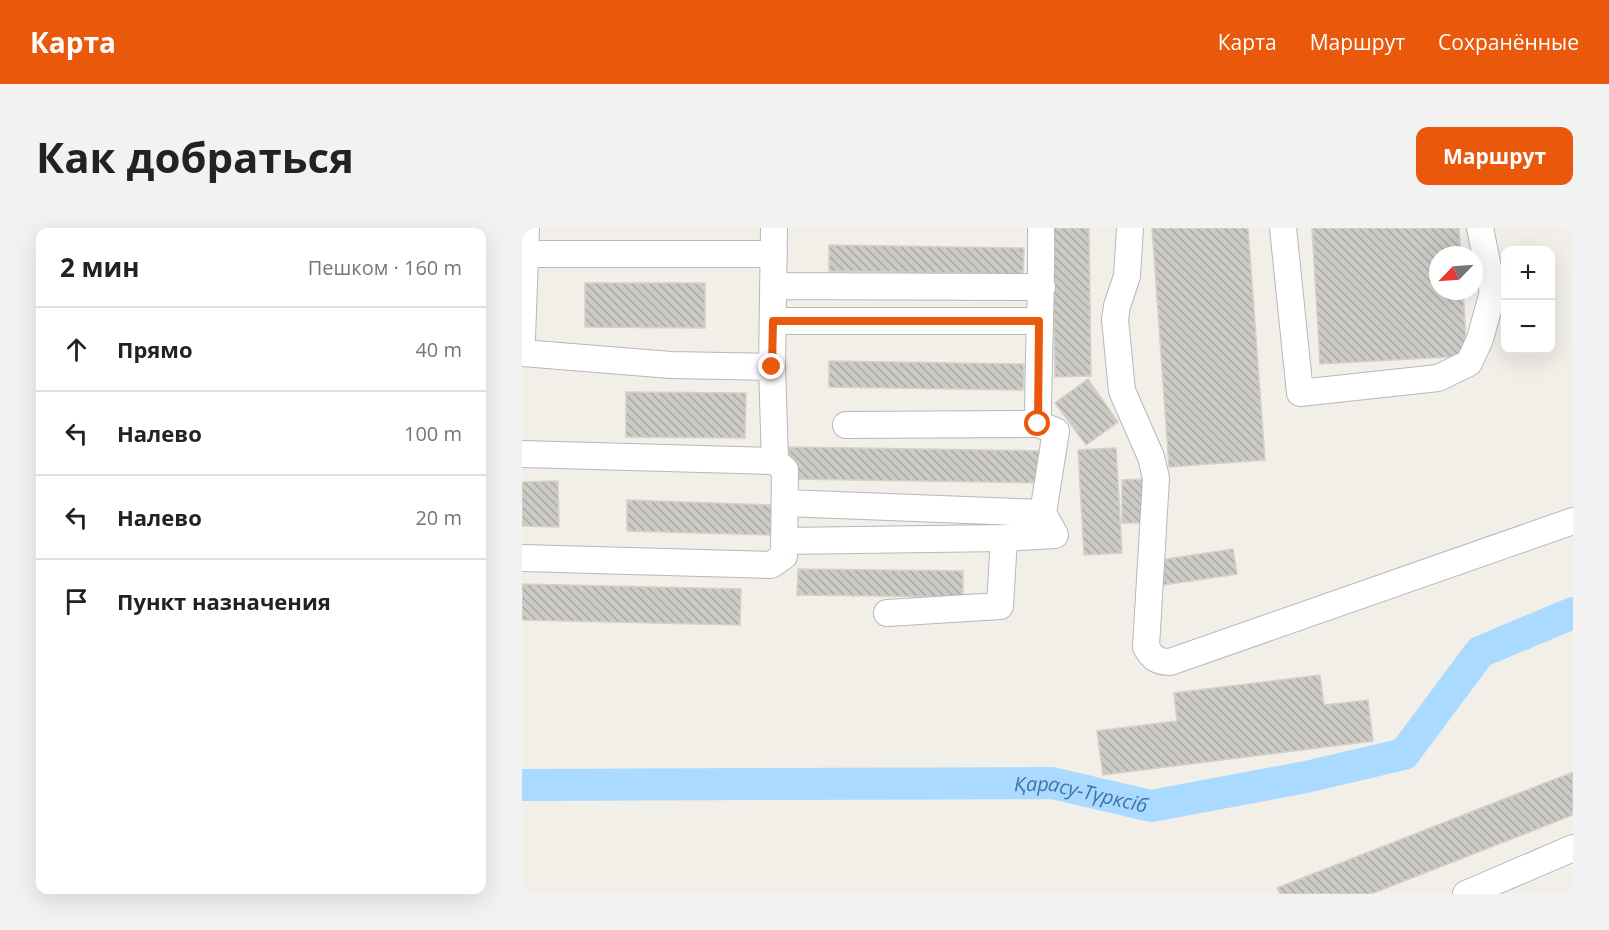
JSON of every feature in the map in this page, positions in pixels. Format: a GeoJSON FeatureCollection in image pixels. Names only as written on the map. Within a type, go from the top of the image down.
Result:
{"type":"FeatureCollection","features":[{"type":"Feature","properties":{"kind":"street"},"geometry":{"type":"LineString","coordinates":[[522,338],[526,228]]}},
{"type":"Feature","properties":{"kind":"street"},"geometry":{"type":"LineString","coordinates":[[774,228],[772,367],[775,461]]}},
{"type":"Feature","properties":{"kind":"street"},"geometry":{"type":"LineString","coordinates":[[1038,424],[1039,321],[1042,287],[1041,228]]}},
{"type":"Feature","properties":{"kind":"street"},"geometry":{"type":"LineString","coordinates":[[1130,228],[1127,276],[1115,319],[1122,391],[1151,457],[1156,478],[1146,647],[1150,654],[1160,662],[1170,662],[1573,521]]}},
{"type":"Feature","properties":{"kind":"street"},"geometry":{"type":"LineString","coordinates":[[1283,228],[1300,393],[1438,378],[1469,363],[1480,339],[1493,292],[1480,228]]}},
{"type":"Feature","properties":{"kind":"street"},"geometry":{"type":"LineString","coordinates":[[524,254],[774,254]]}},
{"type":"Feature","properties":{"kind":"street"},"geometry":{"type":"LineString","coordinates":[[773,286],[1042,287]]}},
{"type":"Feature","properties":{"kind":"street"},"geometry":{"type":"LineString","coordinates":[[773,321],[1039,321]]}},
{"type":"Feature","properties":{"kind":"street"},"geometry":{"type":"LineString","coordinates":[[522,353],[671,365],[772,367]]}},
{"type":"Feature","properties":{"kind":"street"},"geometry":{"type":"LineString","coordinates":[[784,542],[1055,535],[1043,513],[1056,431],[1038,424],[846,425]]}},
{"type":"Feature","properties":{"kind":"street"},"geometry":{"type":"LineString","coordinates":[[522,454],[775,461],[785,470],[784,556],[771,565],[522,558]]}},
{"type":"Feature","properties":{"kind":"street"},"geometry":{"type":"LineString","coordinates":[[785,503],[1043,513]]}},
{"type":"Feature","properties":{"kind":"street"},"geometry":{"type":"LineString","coordinates":[[887,613],[1000,606],[1004,538]]}},
{"type":"Feature","properties":{"kind":"street"},"geometry":{"type":"LineString","coordinates":[[1466,894],[1573,848]]}},
{"type":"Feature","properties":{"kind":"building"},"geometry":{"type":"Polygon","coordinates":[[[1052,228],[1089,228],[1091,376],[1055,377],[1052,228]]]}},
{"type":"Feature","properties":{"kind":"building"},"geometry":{"type":"Polygon","coordinates":[[[1152,228],[1248,228],[1265,460],[1169,467],[1152,228]]]}},
{"type":"Feature","properties":{"kind":"building"},"geometry":{"type":"Polygon","coordinates":[[[1312,228],[1459,228],[1460,246],[1429,246],[1429,300],[1464,300],[1467,356],[1320,364],[1312,228]]]}},
{"type":"Feature","properties":{"kind":"building"},"geometry":{"type":"Polygon","coordinates":[[[829,245],[1024,248],[1023,274],[829,271],[829,245]]]}},
{"type":"Feature","properties":{"kind":"building"},"geometry":{"type":"Polygon","coordinates":[[[585,283],[705,283],[705,328],[585,327],[585,283]]]}},
{"type":"Feature","properties":{"kind":"building"},"geometry":{"type":"Polygon","coordinates":[[[829,361],[1024,364],[1023,390],[829,387],[829,361]]]}},
{"type":"Feature","properties":{"kind":"building"},"geometry":{"type":"Polygon","coordinates":[[[1088,379],[1118,422],[1086,445],[1055,403],[1088,379]]]}},
{"type":"Feature","properties":{"kind":"building"},"geometry":{"type":"Polygon","coordinates":[[[626,392],[746,393],[745,438],[626,437],[626,392]]]}},
{"type":"Feature","properties":{"kind":"building"},"geometry":{"type":"Polygon","coordinates":[[[789,447],[1043,451],[1043,483],[789,479],[789,447]]]}},
{"type":"Feature","properties":{"kind":"building"},"geometry":{"type":"Polygon","coordinates":[[[1116,448],[1122,553],[1084,555],[1078,450],[1116,448]]]}},
{"type":"Feature","properties":{"kind":"building"},"geometry":{"type":"Polygon","coordinates":[[[1143,479],[1143,523],[1122,523],[1122,480],[1143,479]]]}},
{"type":"Feature","properties":{"kind":"building"},"geometry":{"type":"Polygon","coordinates":[[[558,481],[559,527],[522,526],[522,482],[558,481]]]}},
{"type":"Feature","properties":{"kind":"building"},"geometry":{"type":"Polygon","coordinates":[[[627,500],[772,505],[771,535],[627,531],[627,500]]]}},
{"type":"Feature","properties":{"kind":"building"},"geometry":{"type":"Polygon","coordinates":[[[1233,549],[1237,574],[1164,585],[1160,560],[1233,549]]]}},
{"type":"Feature","properties":{"kind":"building"},"geometry":{"type":"Polygon","coordinates":[[[798,569],[963,571],[963,597],[797,595],[798,569]]]}},
{"type":"Feature","properties":{"kind":"building"},"geometry":{"type":"Polygon","coordinates":[[[522,584],[741,589],[740,625],[522,620],[522,584]]]}},
{"type":"Feature","properties":{"kind":"building"},"geometry":{"type":"Polygon","coordinates":[[[1320,675],[1324,705],[1368,700],[1373,741],[1103,775],[1097,731],[1177,721],[1174,693],[1320,675]]]}},
{"type":"Feature","properties":{"kind":"building"},"geometry":{"type":"Polygon","coordinates":[[[1573,772],[1573,815],[1371,894],[1280,894],[1277,888],[1573,772]]]}},
{"type":"Feature","properties":{"kind":"waterway","name":"Қарасу-Түрксіб"},"geometry":{"type":"LineString","coordinates":[[522,785],[1052,783],[1151,806],[1306,777],[1404,754],[1480,652],[1573,613]]}},
{"type":"Feature","properties":{"kind":"route"},"geometry":{"type":"LineString","coordinates":[[772,367],[773,321],[1039,321],[1038,424]]}}]}
